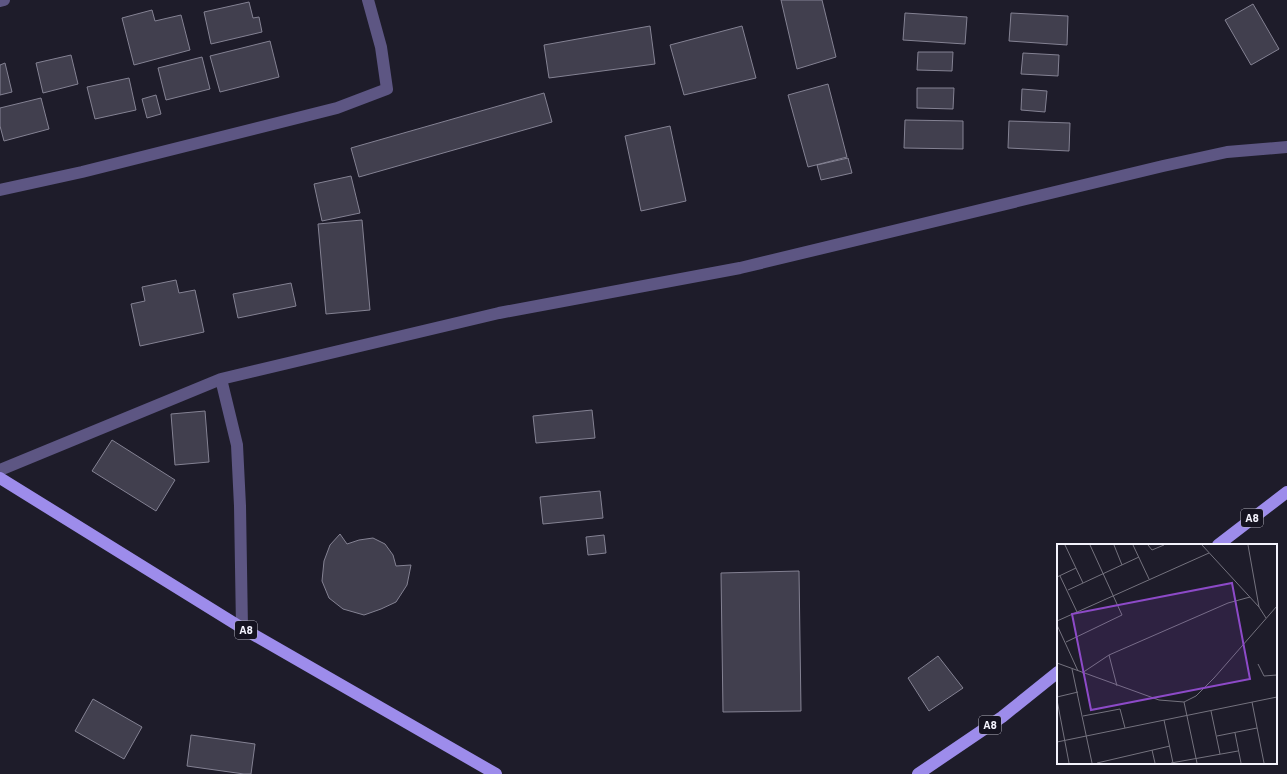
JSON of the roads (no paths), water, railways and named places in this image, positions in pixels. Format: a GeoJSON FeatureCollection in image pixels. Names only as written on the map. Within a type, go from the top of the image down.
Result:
{"type":"FeatureCollection","features":[{"type":"Feature","properties":{"kind":"main road","name":"A8"},"geometry":{"type":"LineString","coordinates":[[0,478],[242,628],[496,774]]}},
{"type":"Feature","properties":{"kind":"main road","name":"A8"},"geometry":{"type":"LineString","coordinates":[[1219,544],[1287,492]]}},
{"type":"Feature","properties":{"kind":"main road","name":"A8"},"geometry":{"type":"LineString","coordinates":[[918,774],[1002,717],[1057,673]]}},
{"type":"Feature","properties":{"kind":"street"},"geometry":{"type":"LineString","coordinates":[[0,1],[4,0]]}},
{"type":"Feature","properties":{"kind":"street"},"geometry":{"type":"LineString","coordinates":[[0,190],[89,170],[322,112],[337,108],[387,89],[381,47],[368,0]]}},
{"type":"Feature","properties":{"kind":"street"},"geometry":{"type":"LineString","coordinates":[[0,470],[221,379],[498,313],[740,268],[1163,166],[1227,152],[1287,147]]}},
{"type":"Feature","properties":{"kind":"street"},"geometry":{"type":"LineString","coordinates":[[221,379],[237,445],[240,506],[242,628]]}}]}
